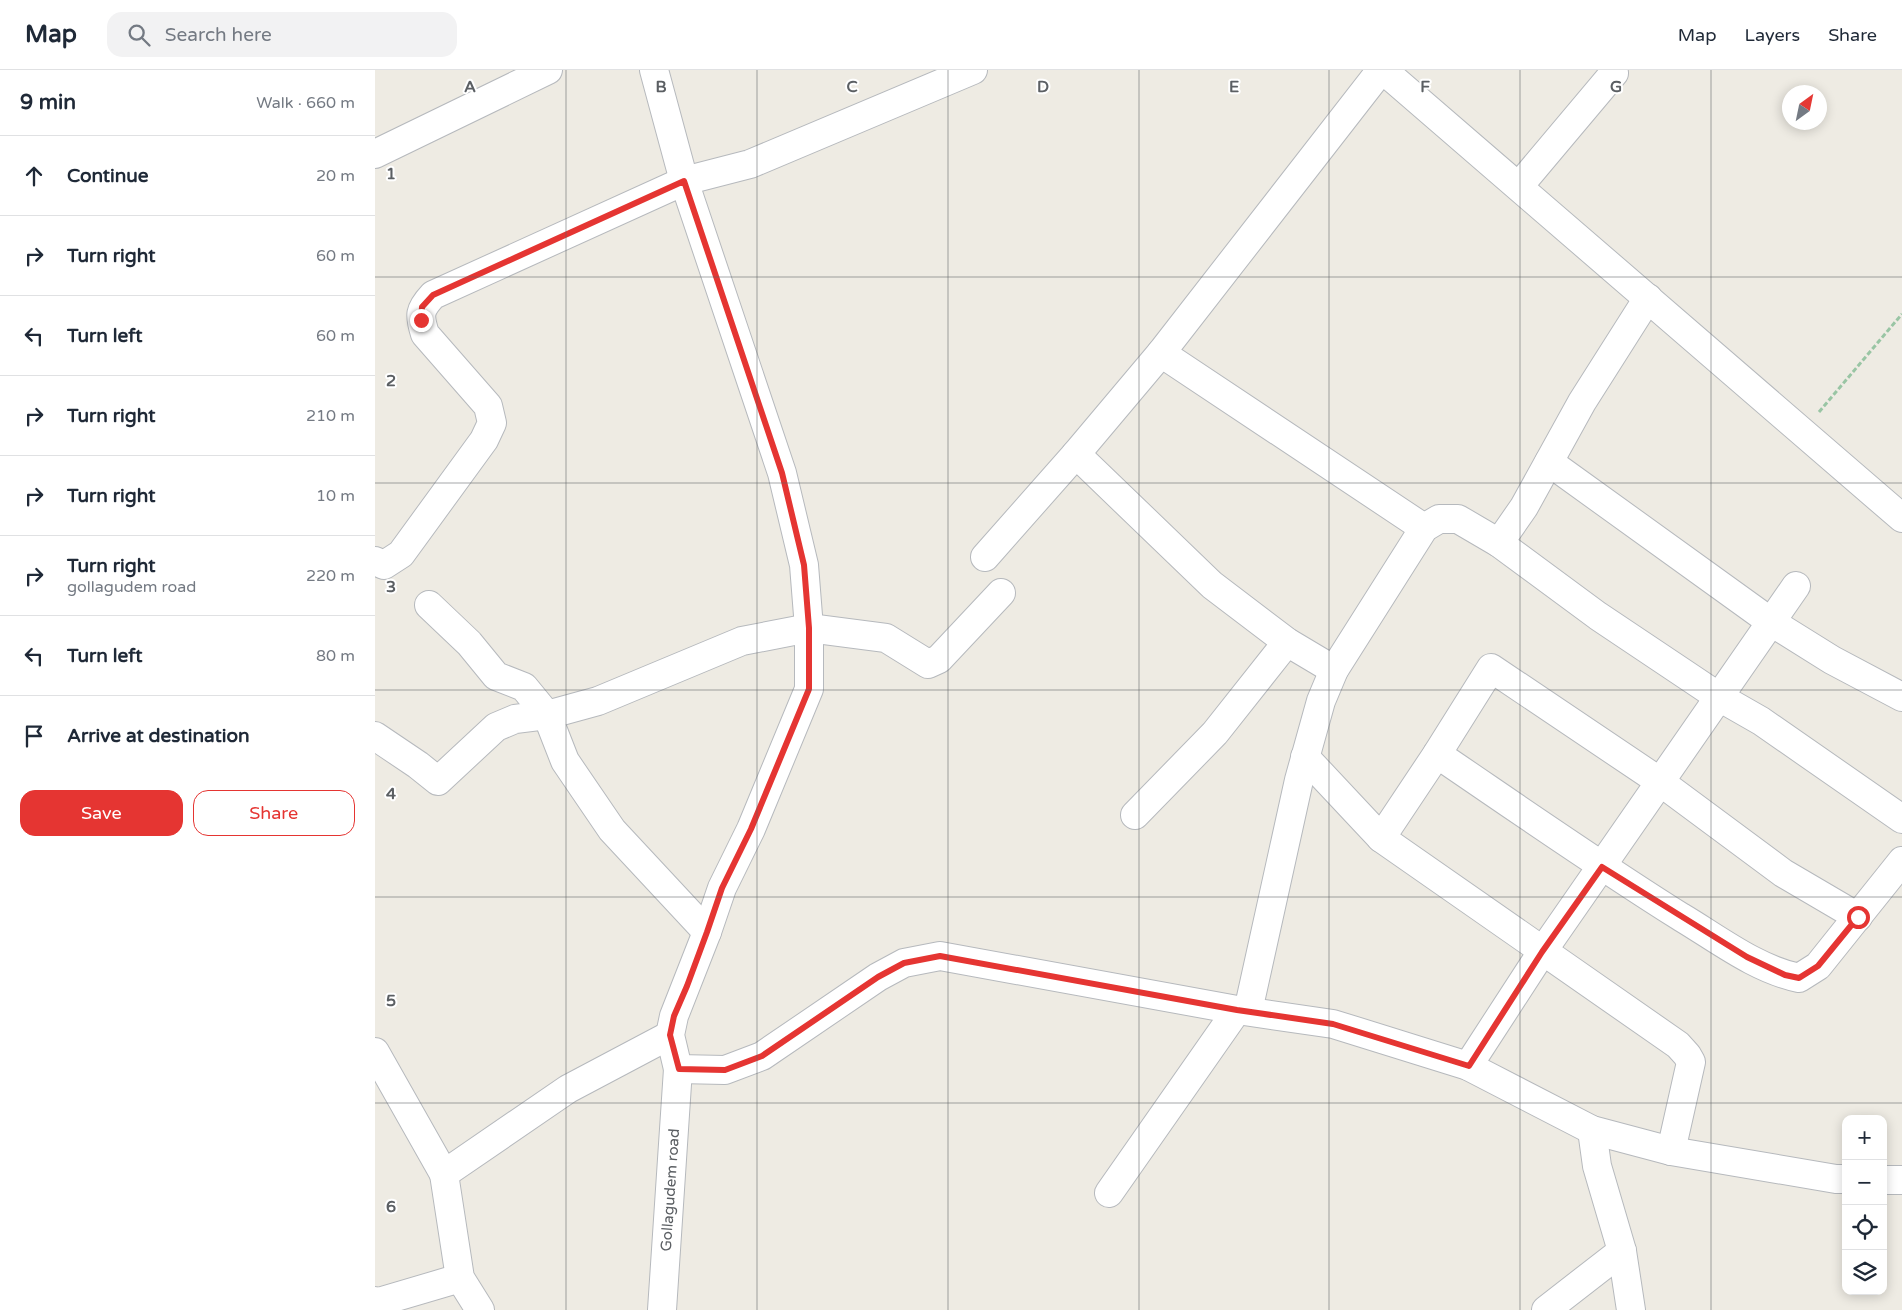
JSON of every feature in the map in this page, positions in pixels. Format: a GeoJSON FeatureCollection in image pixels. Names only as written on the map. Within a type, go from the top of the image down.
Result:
{"type":"FeatureCollection","features":[{"type":"Feature","properties":{"kind":"street"},"geometry":{"type":"LineString","coordinates":[[375,154],[547,70]]}},
{"type":"Feature","properties":{"kind":"street"},"geometry":{"type":"LineString","coordinates":[[444,1174],[569,1089],[670,1035],[674,1016],[687,986],[722,888],[751,829],[809,689],[809,628],[804,565],[782,473],[684,181],[654,70]]}},
{"type":"Feature","properties":{"kind":"street"},"geometry":{"type":"LineString","coordinates":[[375,561],[383,565],[401,554],[484,440],[492,423],[488,406],[425,334],[421,320],[422,307],[433,295],[684,181],[751,164],[973,70]]}},
{"type":"Feature","properties":{"kind":"street"},"geometry":{"type":"LineString","coordinates":[[985,558],[1161,353],[1382,70],[1519,186],[1902,518]]}},
{"type":"Feature","properties":{"kind":"street"},"geometry":{"type":"LineString","coordinates":[[1519,186],[1614,73]]}},
{"type":"Feature","properties":{"kind":"street"},"geometry":{"type":"LineString","coordinates":[[1499,543],[1523,507],[1582,402],[1648,298]]}},
{"type":"Feature","properties":{"kind":"street"},"geometry":{"type":"LineString","coordinates":[[1161,353],[1424,528]]}},
{"type":"Feature","properties":{"kind":"street"},"geometry":{"type":"LineString","coordinates":[[1076,454],[1212,585],[1287,642],[1334,670]]}},
{"type":"Feature","properties":{"kind":"street"},"geometry":{"type":"LineString","coordinates":[[1549,462],[1771,622],[1833,660],[1902,698]]}},
{"type":"Feature","properties":{"kind":"street"},"geometry":{"type":"LineString","coordinates":[[1109,1193],[1243,1011],[1305,758],[1321,701],[1334,670],[1424,528],[1439,519],[1458,519],[1499,543],[1598,616],[1719,698],[1761,721],[1902,819]]}},
{"type":"Feature","properties":{"kind":"street"},"geometry":{"type":"LineString","coordinates":[[1469,1066],[1542,952],[1796,586]]}},
{"type":"Feature","properties":{"kind":"street"},"geometry":{"type":"LineString","coordinates":[[375,736],[438,781],[496,727],[515,719],[547,715],[598,700],[742,641],[809,628],[886,638],[928,664],[939,659],[1001,593]]}},
{"type":"Feature","properties":{"kind":"street"},"geometry":{"type":"LineString","coordinates":[[429,605],[469,643],[496,676],[524,687],[547,715],[565,761],[613,830],[707,932]]}},
{"type":"Feature","properties":{"kind":"street"},"geometry":{"type":"LineString","coordinates":[[1135,815],[1215,733],[1287,642]]}},
{"type":"Feature","properties":{"kind":"street"},"geometry":{"type":"LineString","coordinates":[[1381,838],[1491,668],[1659,781],[1783,872],[1858,917]]}},
{"type":"Feature","properties":{"kind":"street"},"geometry":{"type":"LineString","coordinates":[[1437,754],[1602,867],[1747,957],[1785,975],[1799,978],[1818,966],[1902,861]]}},
{"type":"Feature","properties":{"kind":"street"},"geometry":{"type":"LineString","coordinates":[[1305,758],[1381,838],[1678,1045],[1691,1062],[1671,1150]]}},
{"type":"Feature","properties":{"kind":"street"},"geometry":{"type":"LineString","coordinates":[[679,1069],[725,1070],[762,1056],[878,977],[904,963],[940,956],[1243,1011],[1333,1024],[1469,1066],[1592,1130],[1671,1150],[1842,1179]]}},
{"type":"Feature","properties":{"kind":"street","name":"Gollagudem road"},"geometry":{"type":"LineString","coordinates":[[662,1310],[679,1069],[670,1035]]}},
{"type":"Feature","properties":{"kind":"street"},"geometry":{"type":"LineString","coordinates":[[375,1052],[444,1174],[460,1278],[480,1310]]}},
{"type":"Feature","properties":{"kind":"street"},"geometry":{"type":"LineString","coordinates":[[1592,1130],[1597,1166],[1622,1251],[1631,1310]]}},
{"type":"Feature","properties":{"kind":"street"},"geometry":{"type":"LineString","coordinates":[[1887,1180],[1902,1180]]}},
{"type":"Feature","properties":{"kind":"street"},"geometry":{"type":"LineString","coordinates":[[1546,1310],[1622,1251]]}},
{"type":"Feature","properties":{"kind":"street"},"geometry":{"type":"LineString","coordinates":[[375,1301],[379,1302],[460,1278]]}},
{"type":"Feature","properties":{"kind":"path"},"geometry":{"type":"LineString","coordinates":[[1803,432],[1902,314]]}},
{"type":"Feature","properties":{"kind":"route"},"geometry":{"type":"LineString","coordinates":[[421,320],[422,307],[433,295],[684,181],[782,473],[804,565],[809,628],[809,689],[751,829],[722,888],[687,986],[674,1016],[670,1035],[679,1069],[725,1070],[762,1056],[878,977],[904,963],[940,956],[1237,1010],[1333,1024],[1469,1066],[1542,952],[1602,867],[1747,957],[1785,975],[1799,978],[1818,966],[1858,917]]}}]}
